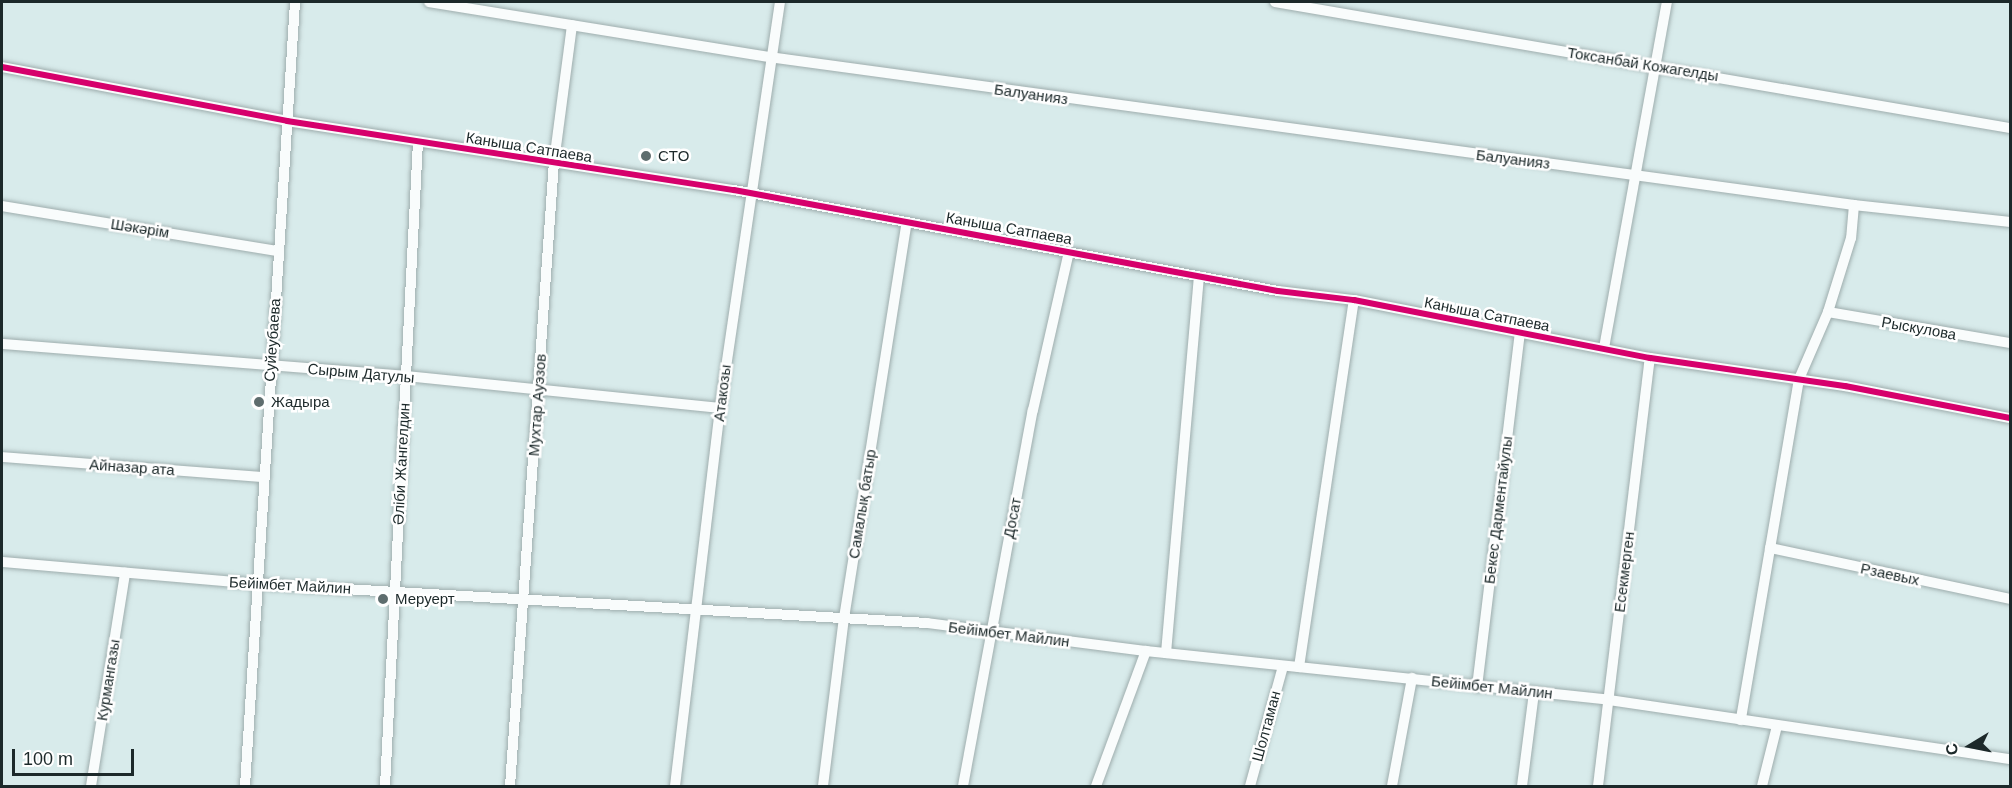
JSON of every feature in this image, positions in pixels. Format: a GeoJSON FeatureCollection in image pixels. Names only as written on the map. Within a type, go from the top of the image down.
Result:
{"type":"FeatureCollection","features":[{"type":"Feature","properties":{"kind":"street","name":"Суйеубаева"},"geometry":{"type":"LineString","coordinates":[[245,786],[295,2]]}},
{"type":"Feature","properties":{"kind":"street","name":"Балуанияз"},"geometry":{"type":"LineString","coordinates":[[429,2],[769,57],[1854,205]]}},
{"type":"Feature","properties":{"kind":"street","name":"Атакозы"},"geometry":{"type":"LineString","coordinates":[[675,786],[720,408],[769,57],[780,2]]}},
{"type":"Feature","properties":{"kind":"street","name":"Токсанбай Кожагелды"},"geometry":{"type":"LineString","coordinates":[[1275,2],[2010,128]]}},
{"type":"Feature","properties":{"kind":"street"},"geometry":{"type":"LineString","coordinates":[[1604,348],[1667,2]]}},
{"type":"Feature","properties":{"kind":"street","name":"Мухтар Ауэзов"},"geometry":{"type":"LineString","coordinates":[[510,786],[554,162],[572,25]]}},
{"type":"Feature","properties":{"kind":"street","name":"Каныша Сатпаева"},"geometry":{"type":"LineString","coordinates":[[2,67],[287,121],[749,193],[1199,276],[1354,300],[1650,358],[1799,379],[2010,418]]}},
{"type":"Feature","properties":{"kind":"street","name":"Әліби Жангелдин"},"geometry":{"type":"LineString","coordinates":[[384,786],[418,142]]}},
{"type":"Feature","properties":{"kind":"street"},"geometry":{"type":"LineString","coordinates":[[1741,720],[1799,379],[1828,312],[1851,238],[1854,205],[2010,222]]}},
{"type":"Feature","properties":{"kind":"street","name":"Шәкәрім"},"geometry":{"type":"LineString","coordinates":[[2,206],[278,251]]}},
{"type":"Feature","properties":{"kind":"street","name":"Самалық батыр"},"geometry":{"type":"LineString","coordinates":[[823,786],[844,618],[907,222]]}},
{"type":"Feature","properties":{"kind":"street","name":"Досат"},"geometry":{"type":"LineString","coordinates":[[963,786],[990,631],[1033,410],[1069,252]]}},
{"type":"Feature","properties":{"kind":"street"},"geometry":{"type":"LineString","coordinates":[[1166,653],[1199,276]]}},
{"type":"Feature","properties":{"kind":"street"},"geometry":{"type":"LineString","coordinates":[[1299,667],[1354,300]]}},
{"type":"Feature","properties":{"kind":"street","name":"Рыскулова"},"geometry":{"type":"LineString","coordinates":[[1828,312],[2010,343]]}},
{"type":"Feature","properties":{"kind":"street","name":"Бекес Дарментайулы"},"geometry":{"type":"LineString","coordinates":[[1477,687],[1520,333]]}},
{"type":"Feature","properties":{"kind":"street","name":"Сырым Датулы"},"geometry":{"type":"LineString","coordinates":[[2,344],[406,376],[720,408]]}},
{"type":"Feature","properties":{"kind":"street","name":"Eсекмерген"},"geometry":{"type":"LineString","coordinates":[[1598,786],[1650,358]]}},
{"type":"Feature","properties":{"kind":"street","name":"Айназар ата"},"geometry":{"type":"LineString","coordinates":[[2,457],[263,477]]}},
{"type":"Feature","properties":{"kind":"street","name":"Рзаевых"},"geometry":{"type":"LineString","coordinates":[[1770,548],[2010,599]]}},
{"type":"Feature","properties":{"kind":"street","name":"Бейімбет Майлин"},"geometry":{"type":"LineString","coordinates":[[2,562],[259,584],[844,618],[990,631],[1146,651],[1609,700],[2010,759]]}},
{"type":"Feature","properties":{"kind":"street","name":"Курмангазы"},"geometry":{"type":"LineString","coordinates":[[91,786],[125,573]]}},
{"type":"Feature","properties":{"kind":"street"},"geometry":{"type":"LineString","coordinates":[[1096,786],[1146,651]]}},
{"type":"Feature","properties":{"kind":"street","name":"Шолтаман"},"geometry":{"type":"LineString","coordinates":[[1250,786],[1283,666]]}},
{"type":"Feature","properties":{"kind":"street"},"geometry":{"type":"LineString","coordinates":[[1392,786],[1412,678]]}},
{"type":"Feature","properties":{"kind":"street"},"geometry":{"type":"LineString","coordinates":[[1522,786],[1534,692]]}},
{"type":"Feature","properties":{"kind":"street"},"geometry":{"type":"LineString","coordinates":[[1762,786],[1777,726]]}},
{"type":"Feature","properties":{"kind":"cycle path"},"geometry":{"type":"LineString","coordinates":[[2,67],[287,121],[734,190],[1278,291],[1354,300],[1650,358],[1845,386],[2010,418]]}},
{"type":"Feature","properties":{"kind":"place","name":"CTO"},"geometry":{"type":"Point","coordinates":[646,156]}},
{"type":"Feature","properties":{"kind":"place","name":"Жадыра"},"geometry":{"type":"Point","coordinates":[259,402]}},
{"type":"Feature","properties":{"kind":"place","name":"Меруерт"},"geometry":{"type":"Point","coordinates":[383,599]}}]}
